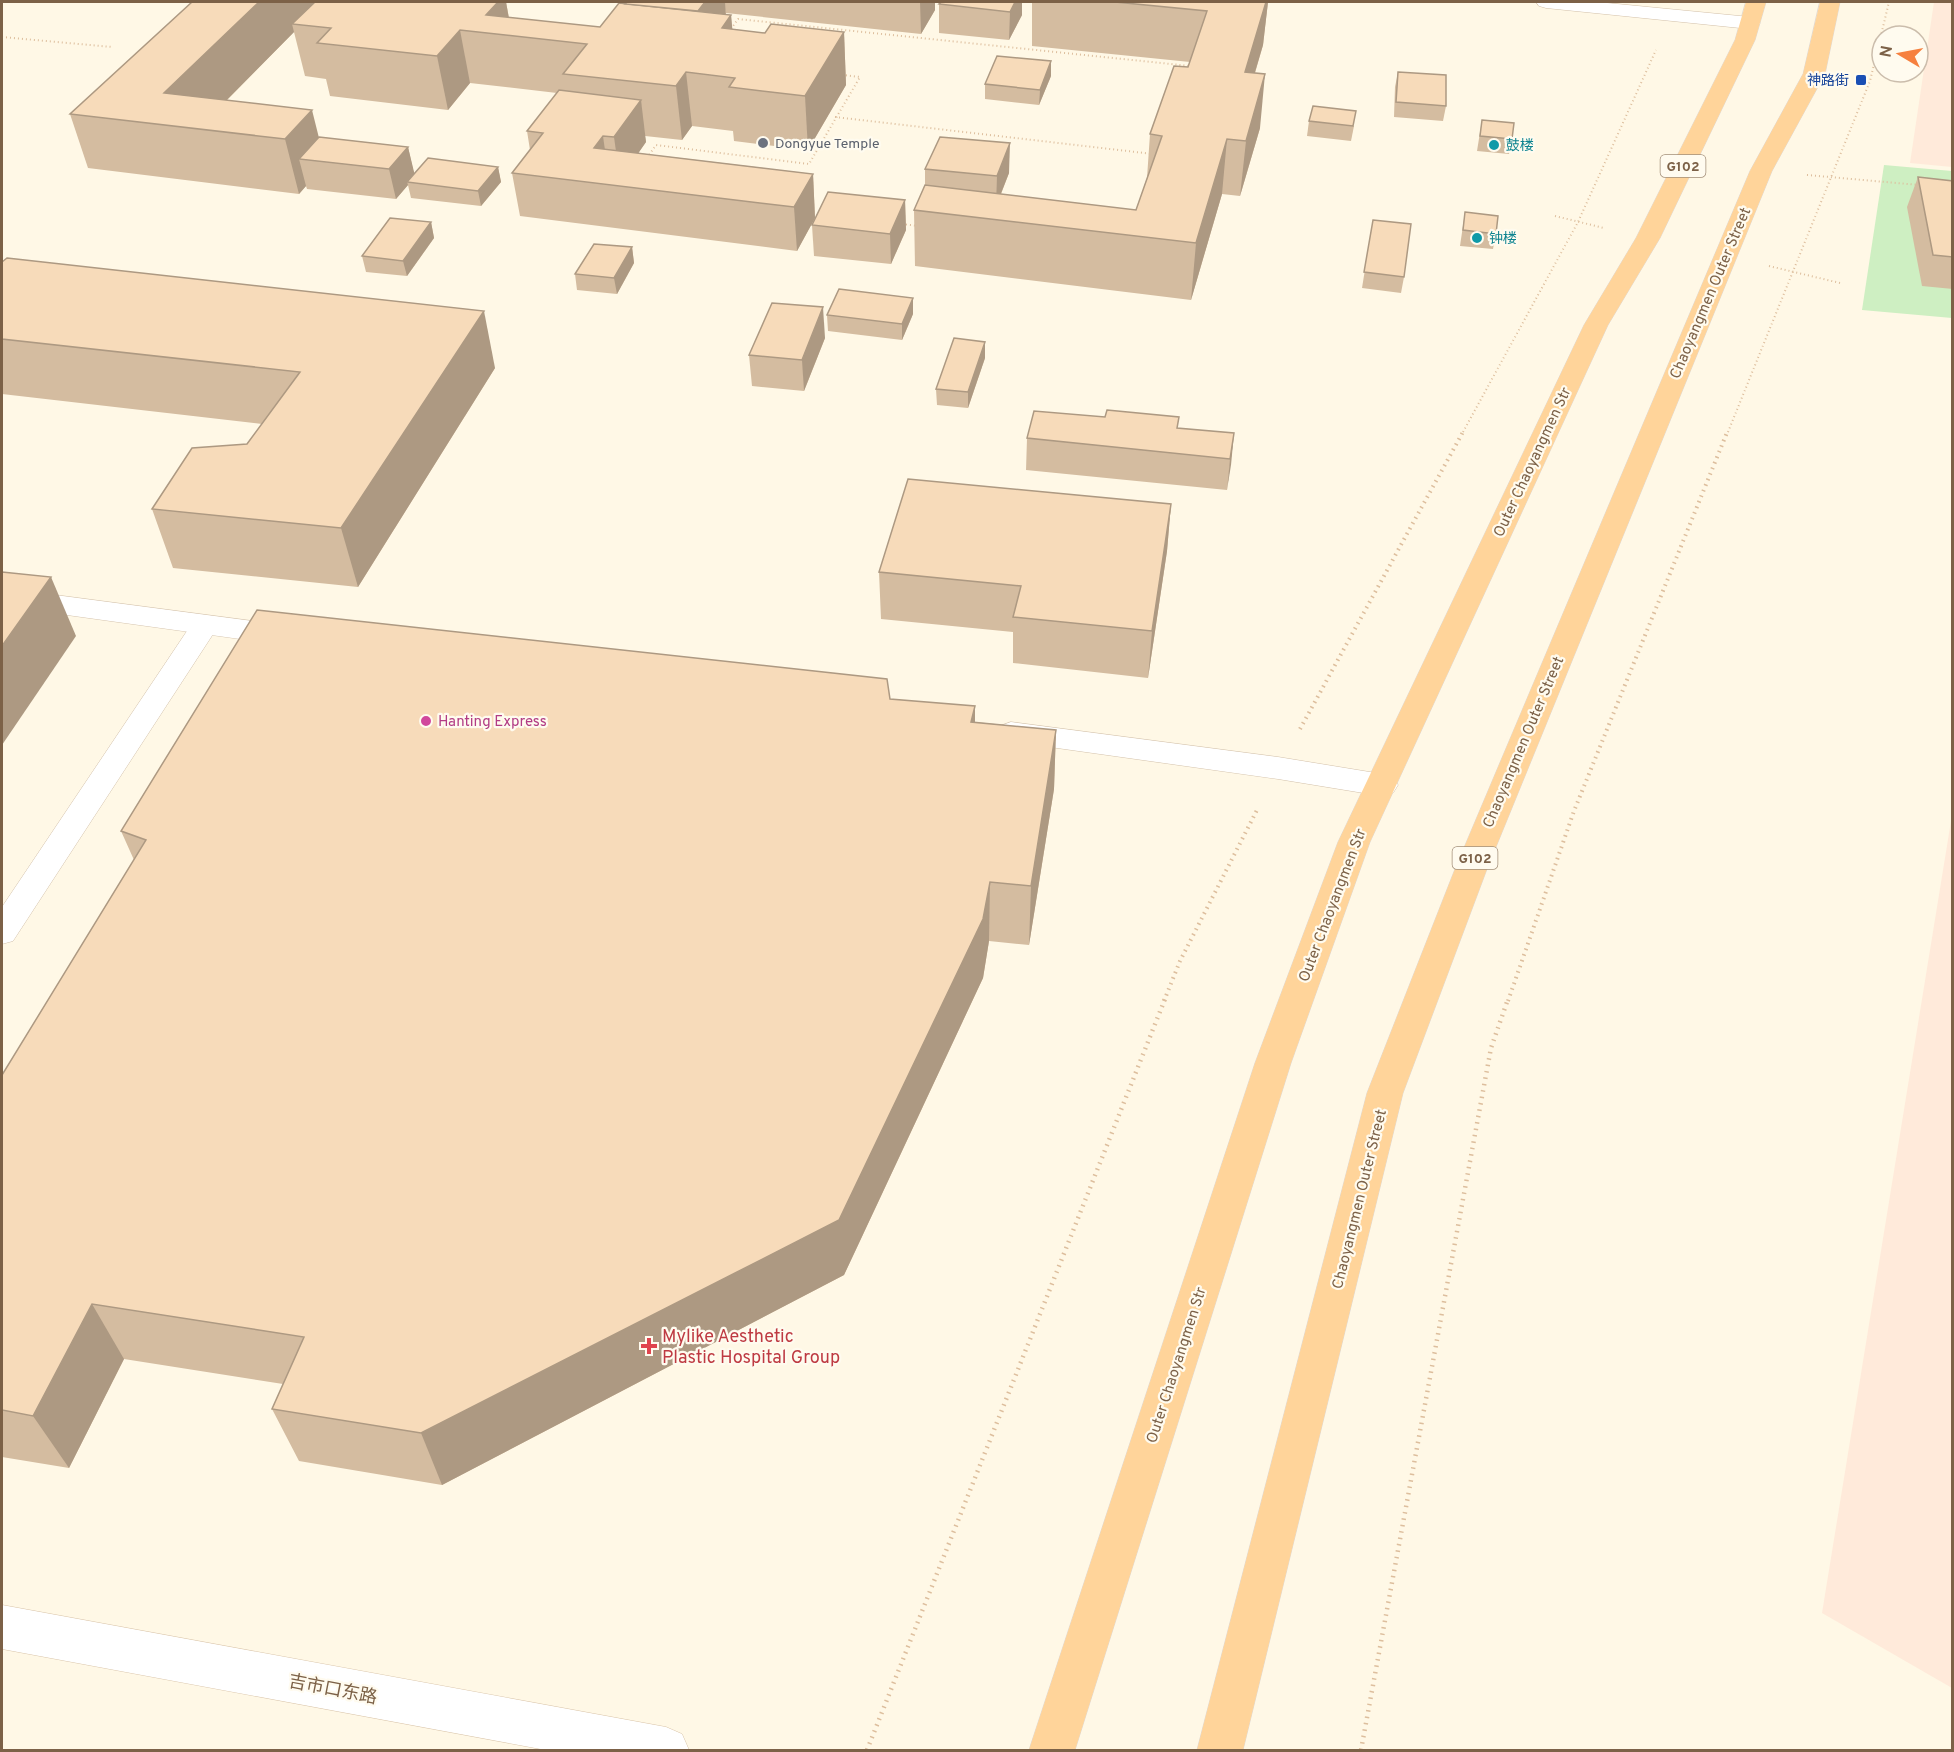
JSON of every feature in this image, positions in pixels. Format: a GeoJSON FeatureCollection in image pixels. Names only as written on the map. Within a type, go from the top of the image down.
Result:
{"type":"FeatureCollection","features":[{"type":"Feature","properties":{"kind":"highway","name":"Outer Chaoyangmen Str"},"geometry":{"type":"LineString","coordinates":[[1052,1750],[1273,1063],[1354,842],[1596,325],[1648,238],[1744,40],[1756,2]]}},
{"type":"Feature","properties":{"kind":"highway","name":"Chaoyangmen Outer Street"},"geometry":{"type":"LineString","coordinates":[[1220,1750],[1385,1094],[1471,869],[1761,171],[1814,74],[1830,2]]}},
{"type":"Feature","properties":{"kind":"street"},"geometry":{"type":"LineString","coordinates":[[2,597],[323,640]]}},
{"type":"Feature","properties":{"kind":"street"},"geometry":{"type":"LineString","coordinates":[[983,729],[1278,768],[1382,785]]}},
{"type":"Feature","properties":{"kind":"street","name":"吉市口东路"},"geometry":{"type":"LineString","coordinates":[[2,1627],[666,1750]]}},
{"type":"Feature","properties":{"kind":"lane"},"geometry":{"type":"LineString","coordinates":[[1546,2],[1750,23]]}},
{"type":"Feature","properties":{"kind":"lane"},"geometry":{"type":"LineString","coordinates":[[2,932],[205,625]]}},
{"type":"Feature","properties":{"kind":"path"},"geometry":{"type":"LineString","coordinates":[[1361,1750],[1491,1048],[1574,811],[1870,81],[1889,2]]}},
{"type":"Feature","properties":{"kind":"path"},"geometry":{"type":"LineString","coordinates":[[867,1750],[1180,961],[1278,768],[1578,222],[1673,14]]}},
{"type":"Feature","properties":{"kind":"path"},"geometry":{"type":"LineString","coordinates":[[726,35],[738,19],[1190,66],[1186,75]]}},
{"type":"Feature","properties":{"kind":"path"},"geometry":{"type":"LineString","coordinates":[[2,37],[112,47]]}},
{"type":"Feature","properties":{"kind":"path"},"geometry":{"type":"LineString","coordinates":[[644,163],[656,146],[808,164],[860,77],[836,74]]}},
{"type":"Feature","properties":{"kind":"path"},"geometry":{"type":"LineString","coordinates":[[835,117],[1159,155]]}},
{"type":"Feature","properties":{"kind":"path"},"geometry":{"type":"LineString","coordinates":[[1761,171],[1919,185]]}},
{"type":"Feature","properties":{"kind":"path"},"geometry":{"type":"LineString","coordinates":[[898,224],[922,227]]}},
{"type":"Feature","properties":{"kind":"shaded area"},"geometry":{"type":"Polygon","coordinates":[[[1934,2],[1952,2],[1952,167],[1910,163],[1922,84],[1930,84],[1930,29],[1934,2]]]}},
{"type":"Feature","properties":{"kind":"shaded area"},"geometry":{"type":"Polygon","coordinates":[[[1952,815],[1952,1688],[1822,1613],[1952,815]]]}},
{"type":"Feature","properties":{"kind":"green space"},"geometry":{"type":"Polygon","coordinates":[[[1884,165],[1952,171],[1952,318],[1862,310],[1884,165]]]}},
{"type":"Feature","properties":{"kind":"building"},"geometry":{"type":"Polygon","coordinates":[[[192,2],[259,2],[164,93],[312,110],[285,139],[70,114],[192,2]]]}},
{"type":"Feature","properties":{"kind":"building"},"geometry":{"type":"Polygon","coordinates":[[[315,2],[498,2],[486,15],[600,27],[619,3],[731,15],[722,28],[765,33],[771,24],[844,32],[805,96],[729,87],[735,78],[686,72],[676,86],[563,74],[587,44],[460,30],[437,56],[317,43],[331,28],[292,24],[315,2]]]}},
{"type":"Feature","properties":{"kind":"building"},"geometry":{"type":"Polygon","coordinates":[[[627,2],[705,2],[698,11],[625,4],[627,2]]]}},
{"type":"Feature","properties":{"kind":"building"},"geometry":{"type":"Polygon","coordinates":[[[941,2],[1015,2],[1010,12],[939,4],[941,2]]]}},
{"type":"Feature","properties":{"kind":"building"},"geometry":{"type":"Polygon","coordinates":[[[1115,2],[1266,2],[1245,72],[1265,74],[1246,141],[1227,139],[1196,243],[914,210],[925,185],[1136,210],[1162,136],[1150,134],[1174,66],[1188,67],[1207,11],[1115,2]]]}},
{"type":"Feature","properties":{"kind":"building"},"geometry":{"type":"Polygon","coordinates":[[[997,56],[1051,61],[1040,90],[985,84],[997,56]]]}},
{"type":"Feature","properties":{"kind":"building"},"geometry":{"type":"Polygon","coordinates":[[[1398,72],[1446,75],[1446,106],[1396,102],[1398,72]]]}},
{"type":"Feature","properties":{"kind":"building"},"geometry":{"type":"Polygon","coordinates":[[[559,90],[641,100],[614,137],[603,136],[594,148],[813,174],[794,207],[512,173],[543,133],[527,131],[559,90]]]}},
{"type":"Feature","properties":{"kind":"building"},"geometry":{"type":"Polygon","coordinates":[[[1313,106],[1356,111],[1353,126],[1309,121],[1313,106]]]}},
{"type":"Feature","properties":{"kind":"building"},"geometry":{"type":"Polygon","coordinates":[[[1482,120],[1514,123],[1512,139],[1480,136],[1482,120]]]}},
{"type":"Feature","properties":{"kind":"building"},"geometry":{"type":"Polygon","coordinates":[[[319,137],[408,147],[389,169],[299,159],[319,137]]]}},
{"type":"Feature","properties":{"kind":"building"},"geometry":{"type":"Polygon","coordinates":[[[940,137],[1010,143],[997,176],[925,169],[940,137]]]}},
{"type":"Feature","properties":{"kind":"building"},"geometry":{"type":"Polygon","coordinates":[[[428,158],[498,167],[478,191],[407,182],[428,158]]]}},
{"type":"Feature","properties":{"kind":"building"},"geometry":{"type":"Polygon","coordinates":[[[1918,177],[1953,181],[1953,257],[1933,255],[1918,177]]]}},
{"type":"Feature","properties":{"kind":"building"},"geometry":{"type":"Polygon","coordinates":[[[828,192],[905,200],[890,234],[812,225],[828,192]]]}},
{"type":"Feature","properties":{"kind":"building"},"geometry":{"type":"Polygon","coordinates":[[[1465,212],[1498,216],[1496,234],[1463,230],[1465,212]]]}},
{"type":"Feature","properties":{"kind":"building"},"geometry":{"type":"Polygon","coordinates":[[[390,218],[431,222],[403,261],[362,256],[390,218]]]}},
{"type":"Feature","properties":{"kind":"building"},"geometry":{"type":"Polygon","coordinates":[[[1373,220],[1411,224],[1404,277],[1364,272],[1373,220]]]}},
{"type":"Feature","properties":{"kind":"building"},"geometry":{"type":"Polygon","coordinates":[[[594,244],[632,247],[614,278],[575,274],[594,244]]]}},
{"type":"Feature","properties":{"kind":"building"},"geometry":{"type":"Polygon","coordinates":[[[7,258],[484,311],[341,528],[152,509],[192,448],[247,444],[300,372],[2,339],[2,262],[7,258]]]}},
{"type":"Feature","properties":{"kind":"building"},"geometry":{"type":"Polygon","coordinates":[[[839,289],[913,298],[902,324],[827,315],[839,289]]]}},
{"type":"Feature","properties":{"kind":"building"},"geometry":{"type":"Polygon","coordinates":[[[772,303],[823,307],[802,360],[749,355],[772,303]]]}},
{"type":"Feature","properties":{"kind":"building"},"geometry":{"type":"Polygon","coordinates":[[[954,338],[985,342],[968,392],[936,389],[954,338]]]}},
{"type":"Feature","properties":{"kind":"building"},"geometry":{"type":"Polygon","coordinates":[[[1107,410],[1179,417],[1177,428],[1234,433],[1230,459],[1027,438],[1034,411],[1105,417],[1107,410]]]}},
{"type":"Feature","properties":{"kind":"building"},"geometry":{"type":"Polygon","coordinates":[[[908,479],[1171,504],[1152,631],[1013,617],[1021,586],[879,572],[908,479]]]}},
{"type":"Feature","properties":{"kind":"building"},"geometry":{"type":"Polygon","coordinates":[[[2,572],[51,577],[2,646],[2,572]]]}},
{"type":"Feature","properties":{"kind":"building"},"geometry":{"type":"Polygon","coordinates":[[[257,610],[887,679],[890,699],[975,706],[971,722],[1056,730],[1031,886],[990,882],[983,919],[839,1220],[421,1433],[272,1409],[304,1337],[92,1304],[33,1416],[2,1410],[2,1075],[146,840],[121,831],[257,610]]]}},
{"type":"Feature","properties":{"kind":"place","name":"神路街"},"geometry":{"type":"Point","coordinates":[1861,80]}},
{"type":"Feature","properties":{"kind":"place","name":"Dongyue Temple"},"geometry":{"type":"Point","coordinates":[763,143]}},
{"type":"Feature","properties":{"kind":"place","name":"鼓楼"},"geometry":{"type":"Point","coordinates":[1494,145]}},
{"type":"Feature","properties":{"kind":"place","name":"钟楼"},"geometry":{"type":"Point","coordinates":[1477,238]}},
{"type":"Feature","properties":{"kind":"place","name":"Hanting Express"},"geometry":{"type":"Point","coordinates":[426,721]}},
{"type":"Feature","properties":{"kind":"place","name":"Mylike Aesthetic Plastic Hospital Group"},"geometry":{"type":"Point","coordinates":[649,1346]}}]}
